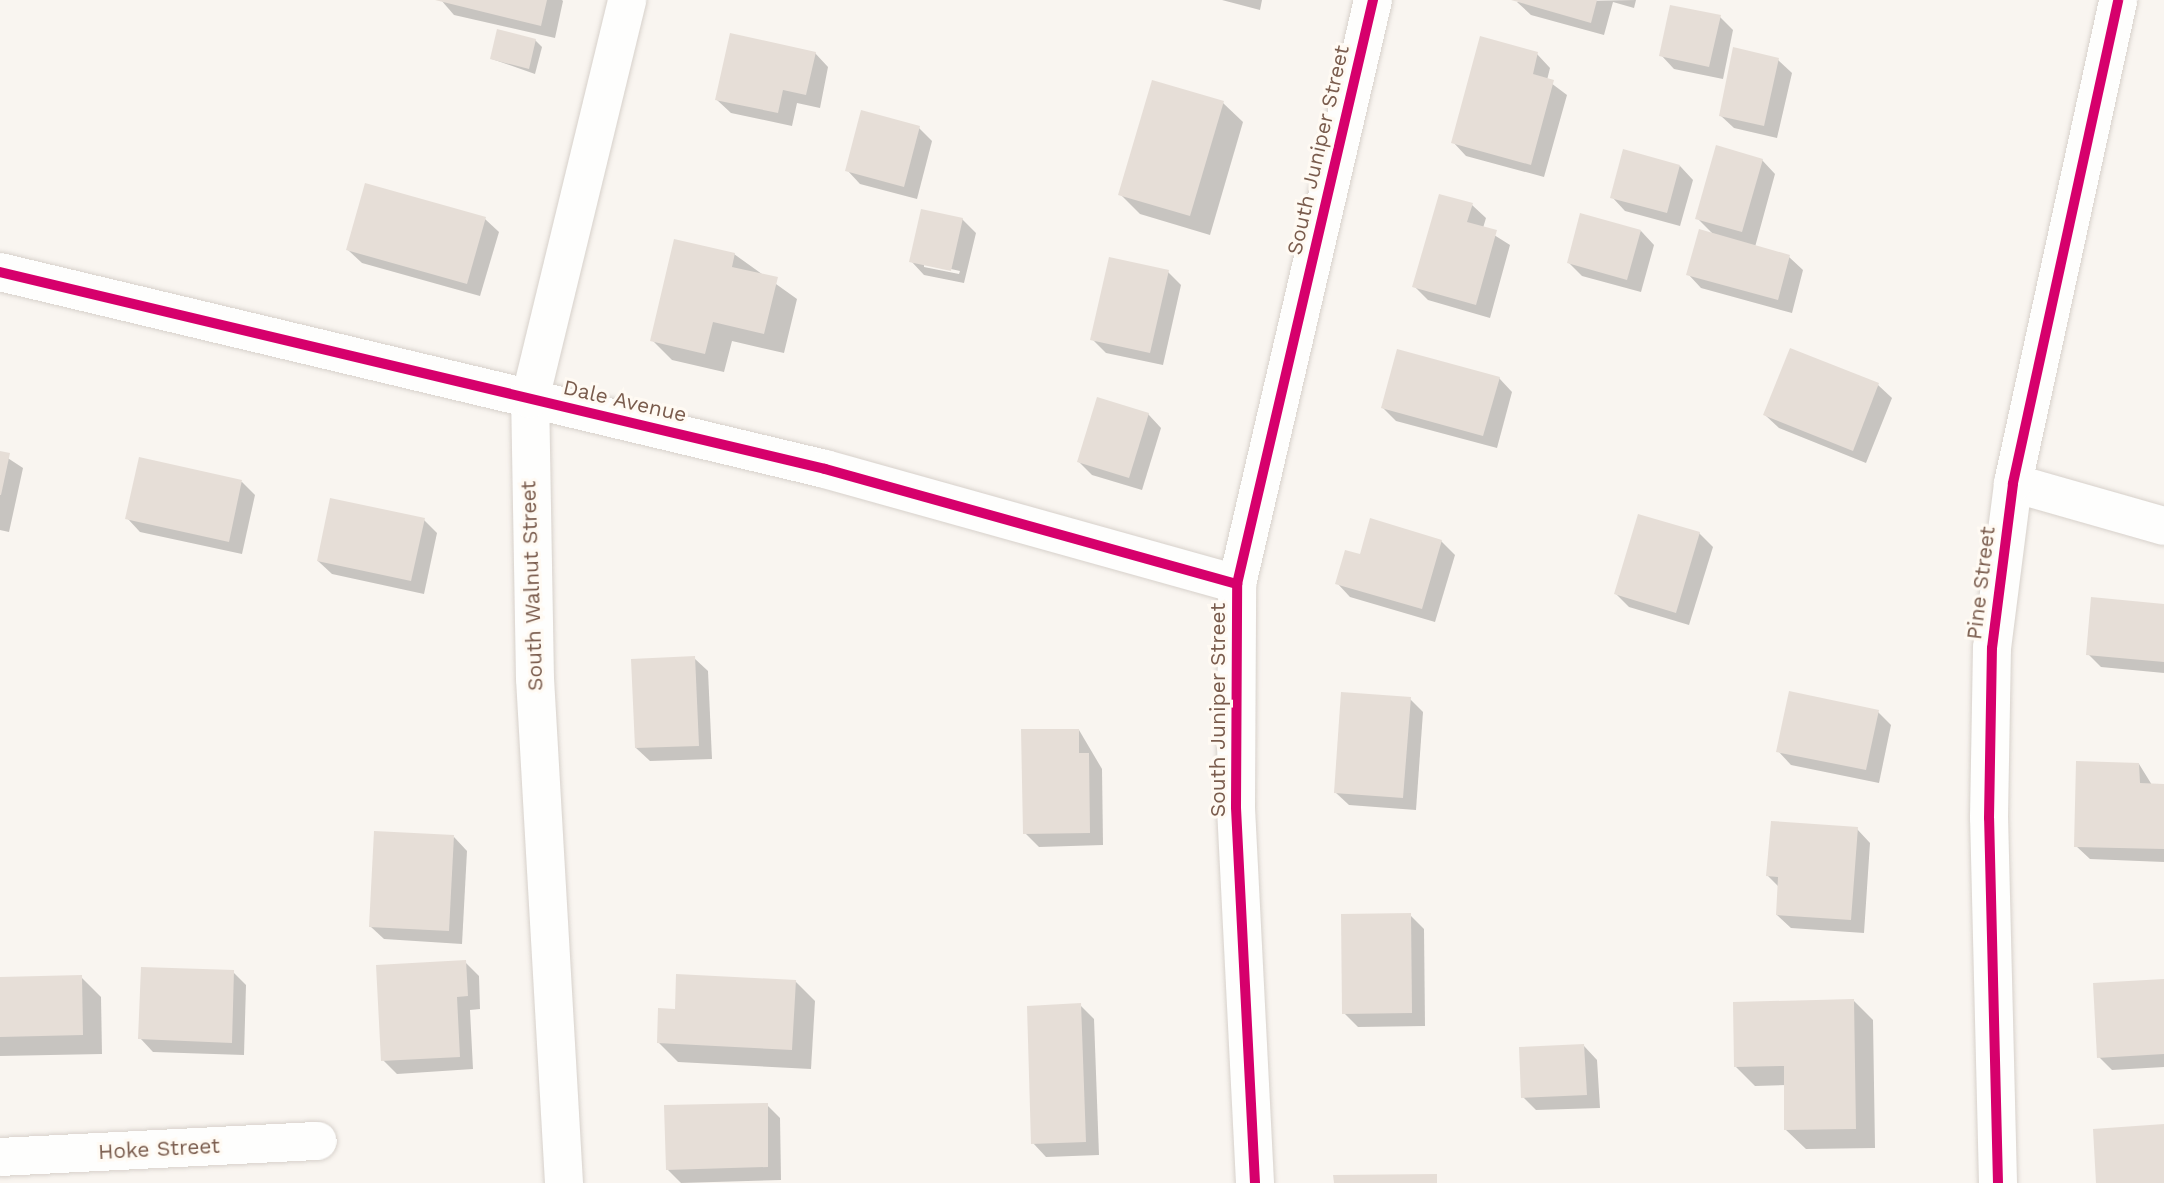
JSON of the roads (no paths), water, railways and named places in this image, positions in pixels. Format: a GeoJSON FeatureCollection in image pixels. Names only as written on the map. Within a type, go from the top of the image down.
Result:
{"type":"FeatureCollection","features":[{"type":"Feature","properties":{"kind":"street","name":"South Walnut Street"},"geometry":{"type":"LineString","coordinates":[[564,1183],[535,679],[530,399],[627,0]]}},
{"type":"Feature","properties":{"kind":"street","name":"South Juniper Street"},"geometry":{"type":"LineString","coordinates":[[1255,1183],[1236,807],[1237,584],[1373,0]]}},
{"type":"Feature","properties":{"kind":"street","name":"Pine Street"},"geometry":{"type":"LineString","coordinates":[[1998,1183],[1989,792],[1992,648],[2013,483],[2118,0]]}},
{"type":"Feature","properties":{"kind":"street","name":"Dale Avenue"},"geometry":{"type":"LineString","coordinates":[[0,272],[825,469],[1237,584]]}},
{"type":"Feature","properties":{"kind":"street"},"geometry":{"type":"LineString","coordinates":[[2013,483],[2164,526]]}},
{"type":"Feature","properties":{"kind":"street","name":"Hoke Street"},"geometry":{"type":"LineString","coordinates":[[0,1157],[318,1141]]}}]}
